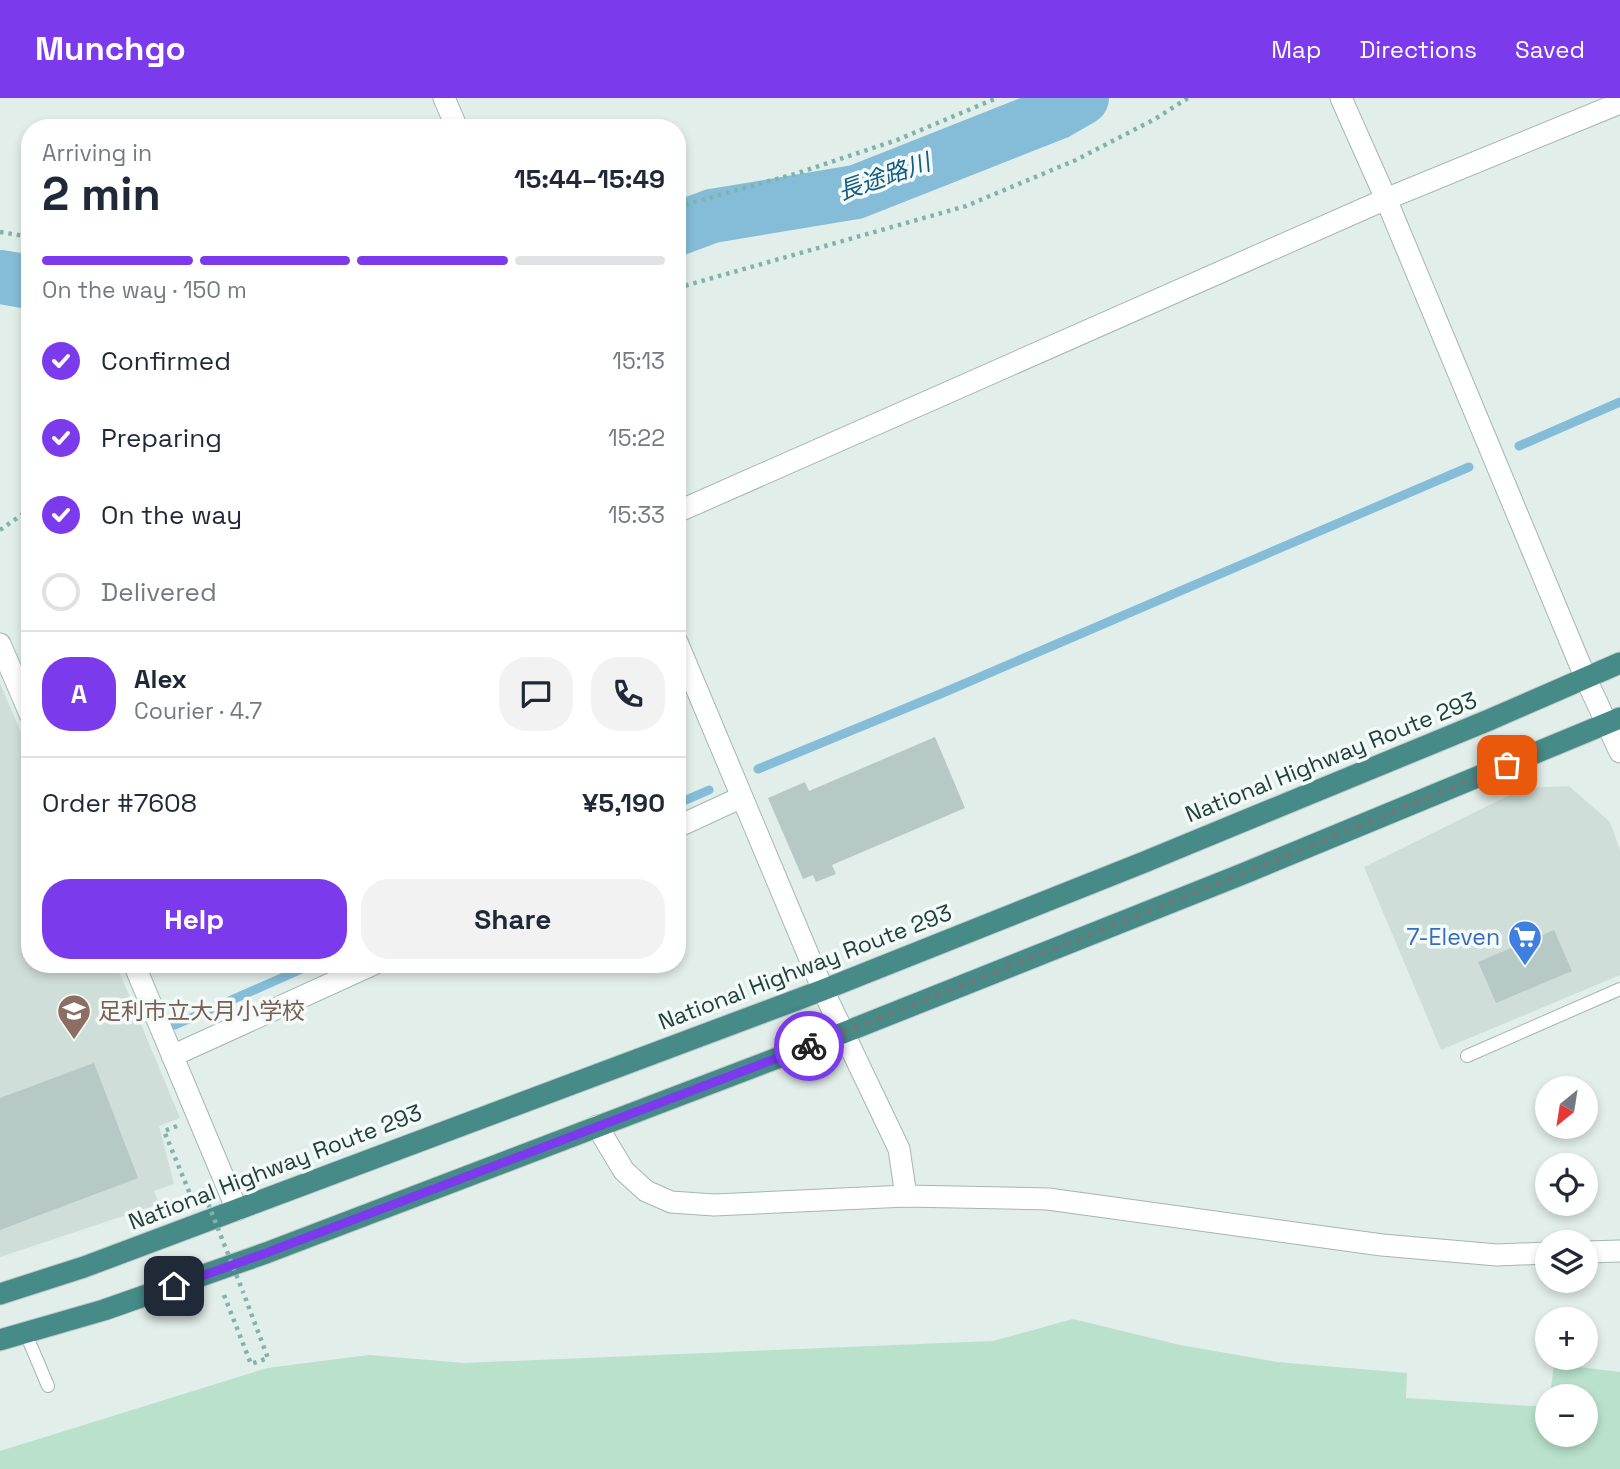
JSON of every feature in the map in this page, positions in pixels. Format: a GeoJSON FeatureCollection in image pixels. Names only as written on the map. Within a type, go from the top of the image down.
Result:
{"type":"FeatureCollection","features":[{"type":"Feature","properties":{"kind":"highway","name":"National Highway Route 293"},"geometry":{"type":"LineString","coordinates":[[0,1294],[84,1267],[823,990],[1142,863],[1620,663]]}},
{"type":"Feature","properties":{"kind":"highway"},"geometry":{"type":"LineString","coordinates":[[0,1340],[104,1310],[266,1253],[843,1033],[1227,880],[1614,721]]}},
{"type":"Feature","properties":{"kind":"street"},"geometry":{"type":"LineString","coordinates":[[444,98],[453,119]]}},
{"type":"Feature","properties":{"kind":"street"},"geometry":{"type":"LineString","coordinates":[[1341,98],[1387,199],[1586,679],[1614,721],[1620,752]]}},
{"type":"Feature","properties":{"kind":"street"},"geometry":{"type":"LineString","coordinates":[[686,508],[1387,199],[1620,103]]}},
{"type":"Feature","properties":{"kind":"street"},"geometry":{"type":"LineString","coordinates":[[0,644],[21,692]]}},
{"type":"Feature","properties":{"kind":"street"},"geometry":{"type":"LineString","coordinates":[[686,663],[823,990],[899,1149],[906,1196]]}},
{"type":"Feature","properties":{"kind":"street"},"geometry":{"type":"LineString","coordinates":[[686,823],[742,797]]}},
{"type":"Feature","properties":{"kind":"street"},"geometry":{"type":"LineString","coordinates":[[138,973],[237,1210]]}},
{"type":"Feature","properties":{"kind":"street"},"geometry":{"type":"LineString","coordinates":[[172,1056],[354,973]]}},
{"type":"Feature","properties":{"kind":"street"},"geometry":{"type":"LineString","coordinates":[[597,1126],[624,1171],[646,1191],[671,1202],[713,1205],[906,1196],[1048,1199],[1382,1245],[1497,1255],[1535,1253]]}},
{"type":"Feature","properties":{"kind":"street"},"geometry":{"type":"LineString","coordinates":[[1598,1252],[1620,1251]]}},
{"type":"Feature","properties":{"kind":"lane"},"geometry":{"type":"LineString","coordinates":[[1467,1056],[1620,989]]}},
{"type":"Feature","properties":{"kind":"lane"},"geometry":{"type":"LineString","coordinates":[[26,1334],[48,1387]]}},
{"type":"Feature","properties":{"kind":"path"},"geometry":{"type":"LineString","coordinates":[[686,204],[798,173],[897,141],[998,98]]}},
{"type":"Feature","properties":{"kind":"path"},"geometry":{"type":"LineString","coordinates":[[686,285],[966,206],[1076,160],[1155,119],[1188,98]]}},
{"type":"Feature","properties":{"kind":"path"},"geometry":{"type":"LineString","coordinates":[[0,232],[21,236]]}},
{"type":"Feature","properties":{"kind":"path"},"geometry":{"type":"LineString","coordinates":[[0,530],[21,515]]}},
{"type":"Feature","properties":{"kind":"path"},"geometry":{"type":"LineString","coordinates":[[178,1126],[164,1131],[193,1202]]}},
{"type":"Feature","properties":{"kind":"path"},"geometry":{"type":"LineString","coordinates":[[202,1188],[268,1358],[251,1364],[222,1292]]}},
{"type":"Feature","properties":{"kind":"shaded area","name":"足利市立大月小学校"},"geometry":{"type":"Polygon","coordinates":[[[0,683],[21,733],[21,973],[120,973],[180,1118],[159,1126],[174,1184],[154,1191],[159,1204],[0,1257],[0,683]]]}},
{"type":"Feature","properties":{"kind":"shaded area"},"geometry":{"type":"Polygon","coordinates":[[[1569,786],[1610,822],[1620,850],[1620,975],[1441,1050],[1364,867],[1524,788],[1569,786]]]}},
{"type":"Feature","properties":{"kind":"green space"},"geometry":{"type":"Polygon","coordinates":[[[1073,1319],[1180,1345],[1277,1362],[1407,1373],[1406,1398],[1535,1406],[1535,1447],[1598,1447],[1598,1384],[1552,1384],[1553,1370],[1620,1372],[1620,1469],[0,1469],[0,1451],[267,1368],[369,1355],[464,1363],[993,1341],[1073,1319]]]}},
{"type":"Feature","properties":{"kind":"building"},"geometry":{"type":"Polygon","coordinates":[[[935,737],[965,808],[832,865],[836,874],[816,882],[813,875],[803,879],[768,798],[805,782],[809,791],[935,737]]]}},
{"type":"Feature","properties":{"kind":"building"},"geometry":{"type":"Polygon","coordinates":[[[1554,930],[1572,971],[1496,1003],[1478,962],[1554,930]]]}},
{"type":"Feature","properties":{"kind":"building"},"geometry":{"type":"Polygon","coordinates":[[[94,1063],[138,1178],[0,1230],[0,1098],[94,1063]]]}},
{"type":"Feature","properties":{"kind":"waterway","name":"長途路川"},"geometry":{"type":"LineString","coordinates":[[686,226],[712,216],[856,192],[1056,113],[1082,98]]}},
{"type":"Feature","properties":{"kind":"waterway","name":"長途路川"},"geometry":{"type":"LineString","coordinates":[[0,277],[21,280]]}},
{"type":"Feature","properties":{"kind":"waterway"},"geometry":{"type":"LineString","coordinates":[[1519,446],[1620,402]]}},
{"type":"Feature","properties":{"kind":"waterway"},"geometry":{"type":"LineString","coordinates":[[758,769],[945,692],[1469,467]]}},
{"type":"Feature","properties":{"kind":"waterway"},"geometry":{"type":"LineString","coordinates":[[686,800],[709,790]]}},
{"type":"Feature","properties":{"kind":"waterway"},"geometry":{"type":"LineString","coordinates":[[175,1025],[293,973]]}},
{"type":"Feature","properties":{"kind":"way so far"},"geometry":{"type":"LineString","coordinates":[[809,1046],[1240,875],[1507,765]]}},
{"type":"Feature","properties":{"kind":"place","name":"7-Eleven"},"geometry":{"type":"Point","coordinates":[1525,967]}},
{"type":"Feature","properties":{"kind":"place","name":"足利市立大月小学校"},"geometry":{"type":"Point","coordinates":[74,1041]}},
{"type":"Feature","properties":{"kind":"route"},"geometry":{"type":"LineString","coordinates":[[174,1286],[809,1046]]}}]}
